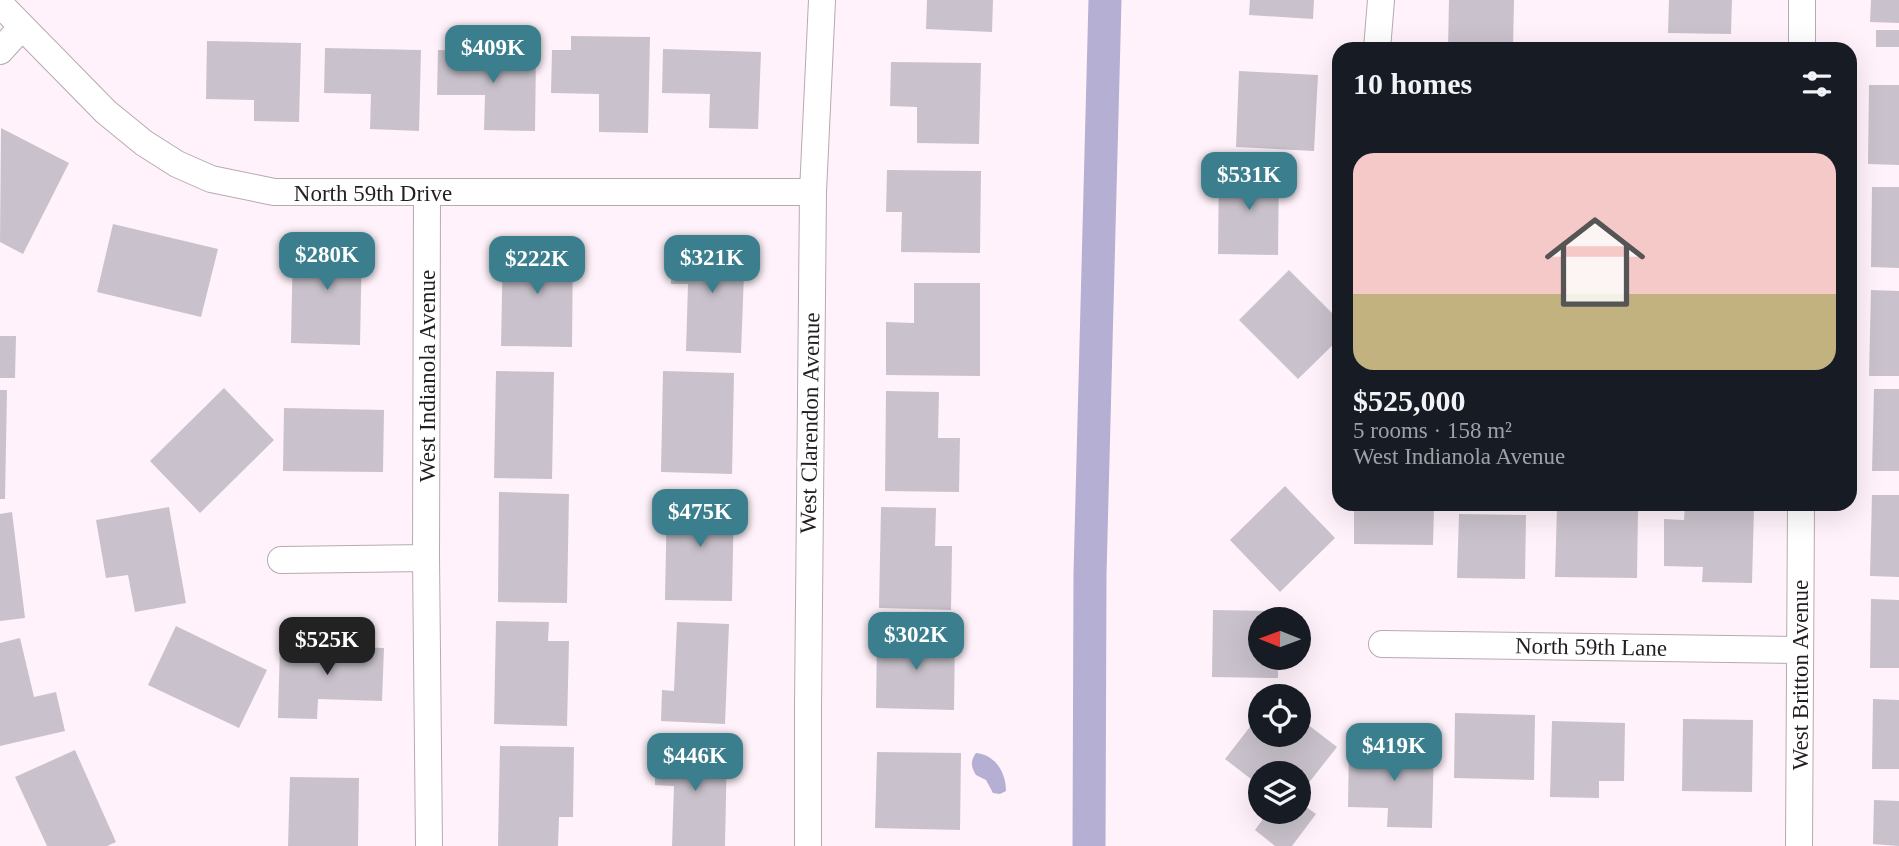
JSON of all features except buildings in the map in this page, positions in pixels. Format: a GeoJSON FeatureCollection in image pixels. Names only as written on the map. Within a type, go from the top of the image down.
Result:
{"type":"FeatureCollection","features":[{"type":"Feature","properties":{"kind":"street","name":"West Clarendon Avenue"},"geometry":{"type":"LineString","coordinates":[[808,846],[813,192],[822,0]]}},
{"type":"Feature","properties":{"kind":"street"},"geometry":{"type":"LineString","coordinates":[[1378,42],[1381,0]]}},
{"type":"Feature","properties":{"kind":"street"},"geometry":{"type":"LineString","coordinates":[[1802,0],[1802,42]]}},
{"type":"Feature","properties":{"kind":"street","name":"North 59th Drive"},"geometry":{"type":"LineString","coordinates":[[0,4],[125,128],[177,164],[211,179],[274,192],[813,192]]}},
{"type":"Feature","properties":{"kind":"street"},"geometry":{"type":"LineString","coordinates":[[0,51],[23,27]]}},
{"type":"Feature","properties":{"kind":"street","name":"West Indianola Avenue"},"geometry":{"type":"LineString","coordinates":[[427,193],[426,558],[429,846]]}},
{"type":"Feature","properties":{"kind":"street","name":"West Britton Avenue"},"geometry":{"type":"LineString","coordinates":[[1799,846],[1801,511]]}},
{"type":"Feature","properties":{"kind":"street"},"geometry":{"type":"LineString","coordinates":[[281,560],[426,558]]}},
{"type":"Feature","properties":{"kind":"street","name":"North 59th Lane"},"geometry":{"type":"LineString","coordinates":[[1382,644],[1800,650]]}},
{"type":"Feature","properties":{"kind":"shaded area"},"geometry":{"type":"Polygon","coordinates":[[[976,753],[989,757],[998,766],[1006,791],[993,793],[986,780],[976,775],[972,764],[976,753]]]}},
{"type":"Feature","properties":{"kind":"waterway"},"geometry":{"type":"LineString","coordinates":[[1089,846],[1090,574],[1105,0]]}}]}
